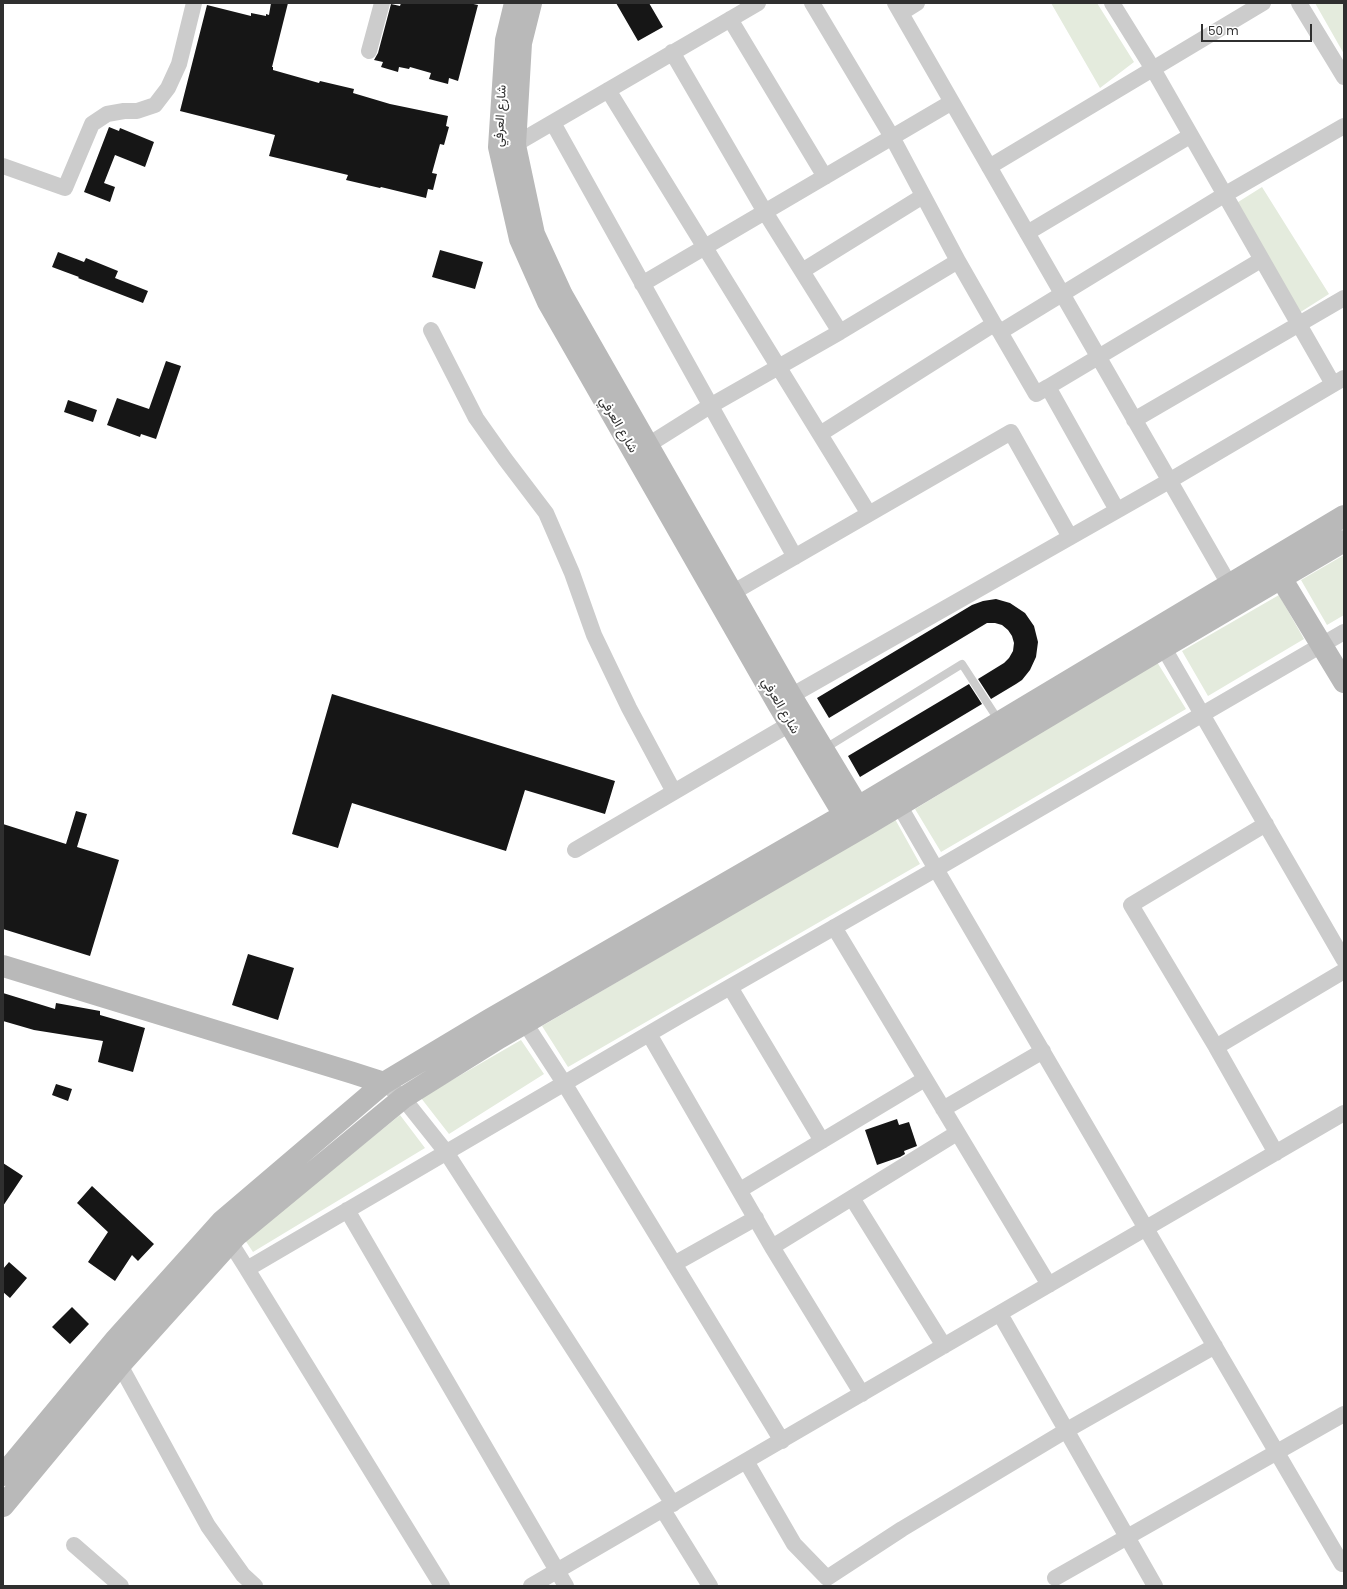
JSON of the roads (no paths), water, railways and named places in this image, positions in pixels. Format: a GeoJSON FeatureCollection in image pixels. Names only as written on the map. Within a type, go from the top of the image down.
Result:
{"type":"FeatureCollection","features":[{"type":"Feature","properties":{"kind":"main road","name":"شارع العرفي"},"geometry":{"type":"LineString","coordinates":[[515,3],[506,40],[507,149],[520,239],[548,302],[784,700],[823,749],[851,811]]}},
{"type":"Feature","properties":{"kind":"main road","name":"شارع العرفي"},"geometry":{"type":"LineString","coordinates":[[531,3],[521,43],[507,149],[534,234],[562,295],[732,593],[784,700],[790,724],[851,811]]}},
{"type":"Feature","properties":{"kind":"main road"},"geometry":{"type":"LineString","coordinates":[[3,1506],[120,1365],[230,1242],[403,1098],[524,1023],[900,805],[1158,638],[1229,584],[1344,516]]}},
{"type":"Feature","properties":{"kind":"main road"},"geometry":{"type":"LineString","coordinates":[[3,1475],[116,1339],[222,1221],[384,1083],[502,1012],[851,811],[1000,722],[1158,638],[1281,578],[1344,541]]}},
{"type":"Feature","properties":{"kind":"main road"},"geometry":{"type":"LineString","coordinates":[[1281,578],[1344,682]]}},
{"type":"Feature","properties":{"kind":"main road"},"geometry":{"type":"LineString","coordinates":[[3,966],[346,1070],[384,1083]]}},
{"type":"Feature","properties":{"kind":"street"},"geometry":{"type":"LineString","coordinates":[[3,166],[65,188],[92,124],[107,114],[124,111],[137,111],[155,105],[168,88],[179,64],[194,3]]}},
{"type":"Feature","properties":{"kind":"street"},"geometry":{"type":"LineString","coordinates":[[369,51],[382,3]]}},
{"type":"Feature","properties":{"kind":"street"},"geometry":{"type":"LineString","coordinates":[[507,149],[758,3]]}},
{"type":"Feature","properties":{"kind":"street"},"geometry":{"type":"LineString","coordinates":[[812,3],[892,138],[958,261],[1036,394],[1261,260]]}},
{"type":"Feature","properties":{"kind":"street"},"geometry":{"type":"LineString","coordinates":[[918,3],[898,8],[1229,584]]}},
{"type":"Feature","properties":{"kind":"street"},"geometry":{"type":"LineString","coordinates":[[784,700],[1117,510],[1339,381],[1299,324],[1153,69],[1112,3]]}},
{"type":"Feature","properties":{"kind":"street"},"geometry":{"type":"LineString","coordinates":[[1299,3],[1344,77]]}},
{"type":"Feature","properties":{"kind":"street"},"geometry":{"type":"LineString","coordinates":[[989,167],[1261,4]]}},
{"type":"Feature","properties":{"kind":"street"},"geometry":{"type":"LineString","coordinates":[[730,19],[825,177]]}},
{"type":"Feature","properties":{"kind":"street"},"geometry":{"type":"LineString","coordinates":[[672,52],[765,212],[840,332]]}},
{"type":"Feature","properties":{"kind":"street"},"geometry":{"type":"LineString","coordinates":[[608,90],[869,514]]}},
{"type":"Feature","properties":{"kind":"street"},"geometry":{"type":"LineString","coordinates":[[642,284],[952,102]]}},
{"type":"Feature","properties":{"kind":"street"},"geometry":{"type":"LineString","coordinates":[[553,123],[795,557]]}},
{"type":"Feature","properties":{"kind":"street"},"geometry":{"type":"LineString","coordinates":[[820,434],[997,328],[1062,294],[1224,195],[1344,128]]}},
{"type":"Feature","properties":{"kind":"street"},"geometry":{"type":"LineString","coordinates":[[1027,233],[1190,136]]}},
{"type":"Feature","properties":{"kind":"street"},"geometry":{"type":"LineString","coordinates":[[802,271],[923,196]]}},
{"type":"Feature","properties":{"kind":"street"},"geometry":{"type":"LineString","coordinates":[[648,445],[710,406],[840,332],[958,261]]}},
{"type":"Feature","properties":{"kind":"street"},"geometry":{"type":"LineString","coordinates":[[1134,420],[1344,298]]}},
{"type":"Feature","properties":{"kind":"street"},"geometry":{"type":"LineString","coordinates":[[431,330],[476,418],[505,459],[546,512],[572,573],[594,635],[629,708],[674,792]]}},
{"type":"Feature","properties":{"kind":"street"},"geometry":{"type":"LineString","coordinates":[[1048,387],[1117,510]]}},
{"type":"Feature","properties":{"kind":"street"},"geometry":{"type":"LineString","coordinates":[[732,593],[1011,432],[1070,537]]}},
{"type":"Feature","properties":{"kind":"street"},"geometry":{"type":"LineString","coordinates":[[248,1269],[649,1034],[1344,632]]}},
{"type":"Feature","properties":{"kind":"street"},"geometry":{"type":"LineString","coordinates":[[1158,638],[1344,960]]}},
{"type":"Feature","properties":{"kind":"street"},"geometry":{"type":"LineString","coordinates":[[575,850],[790,724]]}},
{"type":"Feature","properties":{"kind":"street"},"geometry":{"type":"LineString","coordinates":[[900,805],[1342,1564]]}},
{"type":"Feature","properties":{"kind":"street"},"geometry":{"type":"LineString","coordinates":[[1266,824],[1131,905],[1216,1047],[1276,1153]]}},
{"type":"Feature","properties":{"kind":"street"},"geometry":{"type":"LineString","coordinates":[[834,927],[1049,1285]]}},
{"type":"Feature","properties":{"kind":"street"},"geometry":{"type":"LineString","coordinates":[[1216,1047],[1344,971]]}},
{"type":"Feature","properties":{"kind":"street"},"geometry":{"type":"LineString","coordinates":[[730,987],[822,1140]]}},
{"type":"Feature","properties":{"kind":"street"},"geometry":{"type":"LineString","coordinates":[[524,1023],[564,1084],[782,1441]]}},
{"type":"Feature","properties":{"kind":"street"},"geometry":{"type":"LineString","coordinates":[[649,1034],[772,1247],[862,1394]]}},
{"type":"Feature","properties":{"kind":"street"},"geometry":{"type":"LineString","coordinates":[[943,1109],[1043,1051]]}},
{"type":"Feature","properties":{"kind":"street"},"geometry":{"type":"LineString","coordinates":[[740,1190],[925,1079]]}},
{"type":"Feature","properties":{"kind":"street"},"geometry":{"type":"LineString","coordinates":[[384,1083],[403,1098],[446,1152],[668,1507],[710,1586]]}},
{"type":"Feature","properties":{"kind":"street"},"geometry":{"type":"LineString","coordinates":[[532,1586],[1344,1114]]}},
{"type":"Feature","properties":{"kind":"street"},"geometry":{"type":"LineString","coordinates":[[772,1247],[957,1133]]}},
{"type":"Feature","properties":{"kind":"street"},"geometry":{"type":"LineString","coordinates":[[852,1198],[944,1346]]}},
{"type":"Feature","properties":{"kind":"street"},"geometry":{"type":"LineString","coordinates":[[347,1210],[556,1572],[566,1586]]}},
{"type":"Feature","properties":{"kind":"street"},"geometry":{"type":"LineString","coordinates":[[674,1264],[756,1218]]}},
{"type":"Feature","properties":{"kind":"street"},"geometry":{"type":"LineString","coordinates":[[230,1242],[442,1586]]}},
{"type":"Feature","properties":{"kind":"street"},"geometry":{"type":"LineString","coordinates":[[1000,1314],[1156,1586]]}},
{"type":"Feature","properties":{"kind":"street"},"geometry":{"type":"LineString","coordinates":[[746,1461],[794,1544],[827,1578],[902,1529],[1066,1430],[1215,1346]]}},
{"type":"Feature","properties":{"kind":"street"},"geometry":{"type":"LineString","coordinates":[[120,1365],[208,1526],[243,1575],[255,1586]]}},
{"type":"Feature","properties":{"kind":"street"},"geometry":{"type":"LineString","coordinates":[[1055,1578],[1128,1538],[1344,1414]]}},
{"type":"Feature","properties":{"kind":"street"},"geometry":{"type":"LineString","coordinates":[[74,1545],[121,1586]]}},
{"type":"Feature","properties":{"kind":"lane"},"geometry":{"type":"LineString","coordinates":[[823,749],[962,664],[1000,722]]}}]}
